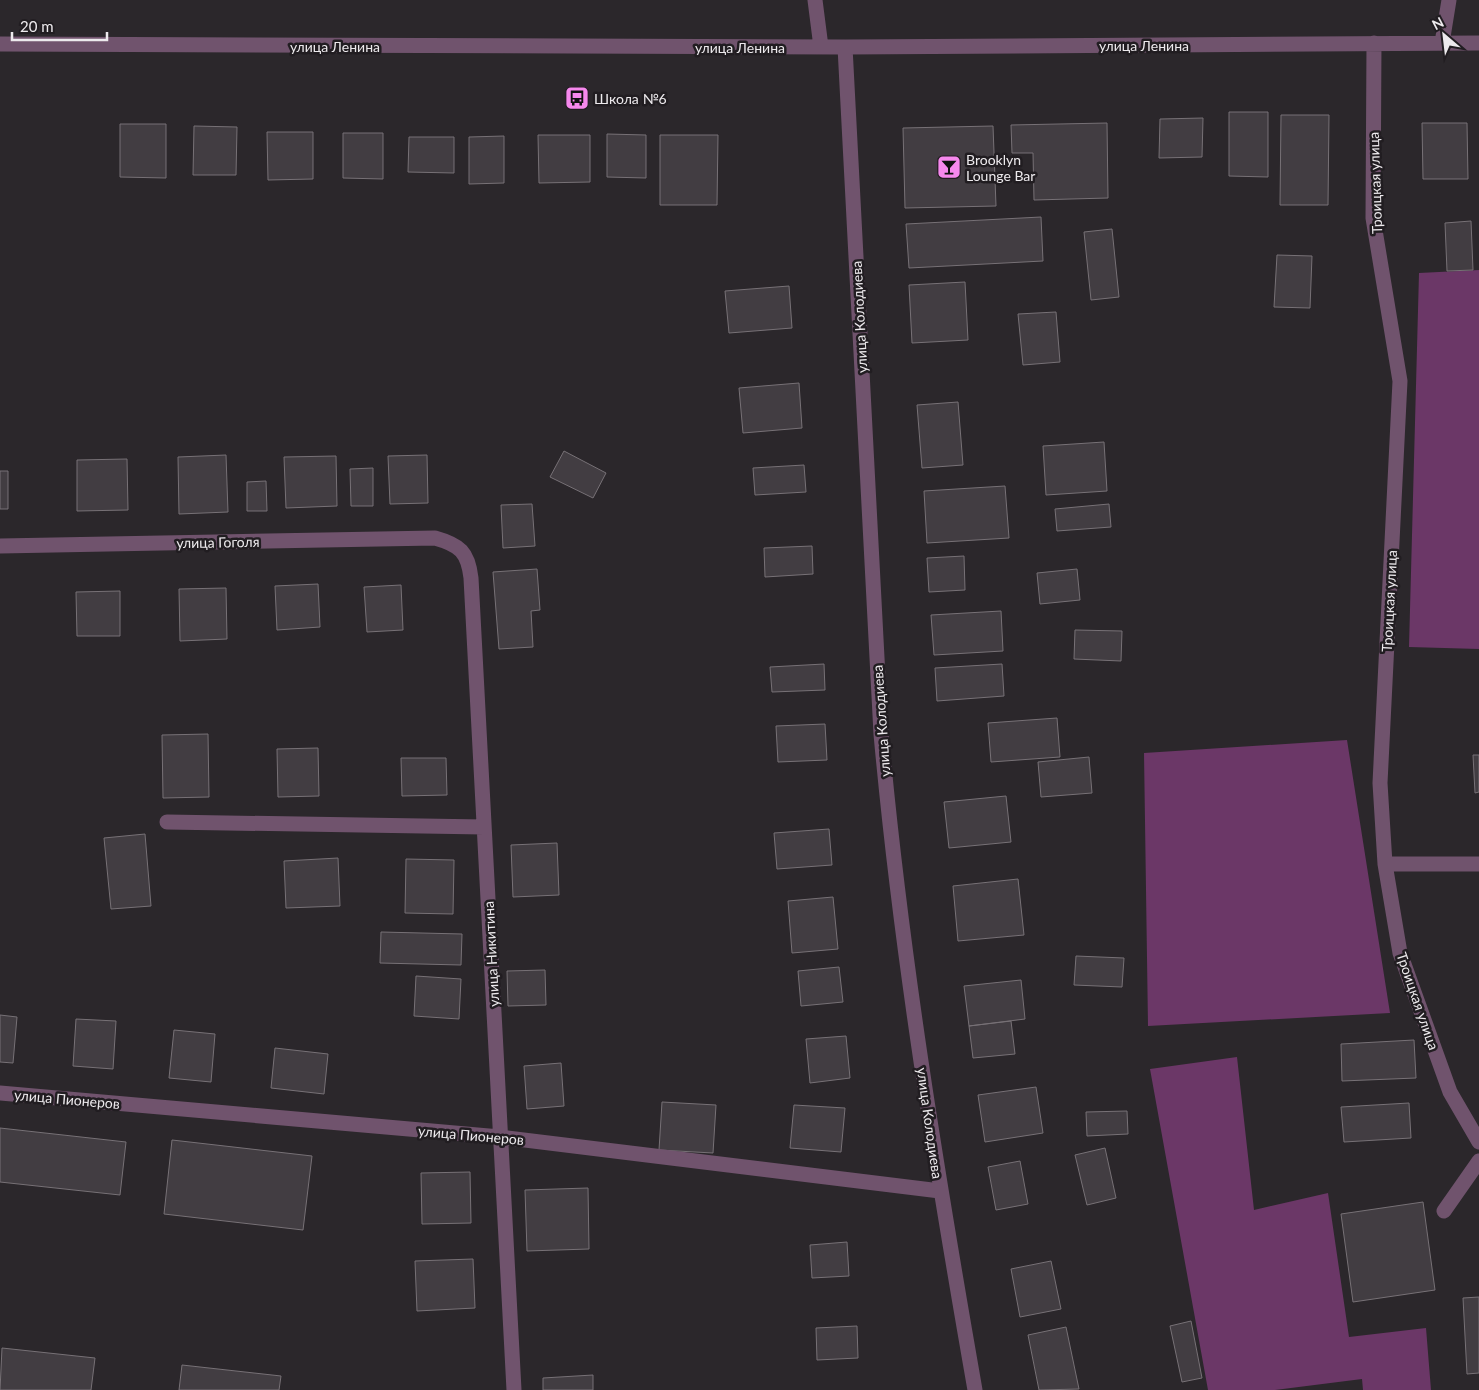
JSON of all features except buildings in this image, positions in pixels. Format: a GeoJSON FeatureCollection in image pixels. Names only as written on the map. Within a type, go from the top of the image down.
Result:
{"type":"FeatureCollection","features":[{"type":"Feature","properties":{"kind":"street"},"geometry":{"type":"LineString","coordinates":[[815,0],[821,47]]}},
{"type":"Feature","properties":{"kind":"street"},"geometry":{"type":"LineString","coordinates":[[1442,43],[1449,0]]}},
{"type":"Feature","properties":{"kind":"street","name":"Троицкая улица"},"geometry":{"type":"LineString","coordinates":[[1374,43],[1373,218],[1400,381],[1380,783],[1385,864],[1400,953],[1450,1092],[1479,1142]]}},
{"type":"Feature","properties":{"kind":"street","name":"улица Ленина"},"geometry":{"type":"LineString","coordinates":[[0,44],[845,47],[1479,43]]}},
{"type":"Feature","properties":{"kind":"street","name":"улица Колодиева"},"geometry":{"type":"LineString","coordinates":[[845,47],[881,734],[890,841],[940,1191],[975,1390]]}},
{"type":"Feature","properties":{"kind":"street","name":"улица Гоголя"},"geometry":{"type":"LineString","coordinates":[[0,546],[435,538]]}},
{"type":"Feature","properties":{"kind":"street","name":"улица Никитина"},"geometry":{"type":"LineString","coordinates":[[435,538],[452,543],[462,552],[470,565],[514,1390]]}},
{"type":"Feature","properties":{"kind":"street"},"geometry":{"type":"LineString","coordinates":[[167,822],[484,827]]}},
{"type":"Feature","properties":{"kind":"street"},"geometry":{"type":"LineString","coordinates":[[1385,864],[1479,864]]}},
{"type":"Feature","properties":{"kind":"street","name":"улица Пионеров"},"geometry":{"type":"LineString","coordinates":[[0,1094],[500,1137],[940,1191]]}},
{"type":"Feature","properties":{"kind":"street"},"geometry":{"type":"LineString","coordinates":[[1444,1211],[1479,1161]]}},
{"type":"Feature","properties":{"kind":"shaded area"},"geometry":{"type":"Polygon","coordinates":[[[1479,270],[1479,649],[1409,647],[1419,273],[1479,270]]]}},
{"type":"Feature","properties":{"kind":"shaded area"},"geometry":{"type":"Polygon","coordinates":[[[1347,740],[1390,1013],[1148,1026],[1144,753],[1347,740]]]}},
{"type":"Feature","properties":{"kind":"shaded area"},"geometry":{"type":"Polygon","coordinates":[[[1237,1057],[1254,1210],[1328,1193],[1349,1337],[1426,1328],[1431,1390],[1363,1390],[1362,1379],[1275,1390],[1208,1390],[1150,1069],[1237,1057]]]}},
{"type":"Feature","properties":{"kind":"place","name":"Школа №6"},"geometry":{"type":"Point","coordinates":[577,98]}},
{"type":"Feature","properties":{"kind":"place","name":"Brooklyn Lounge Bar"},"geometry":{"type":"Point","coordinates":[949,167]}}]}
